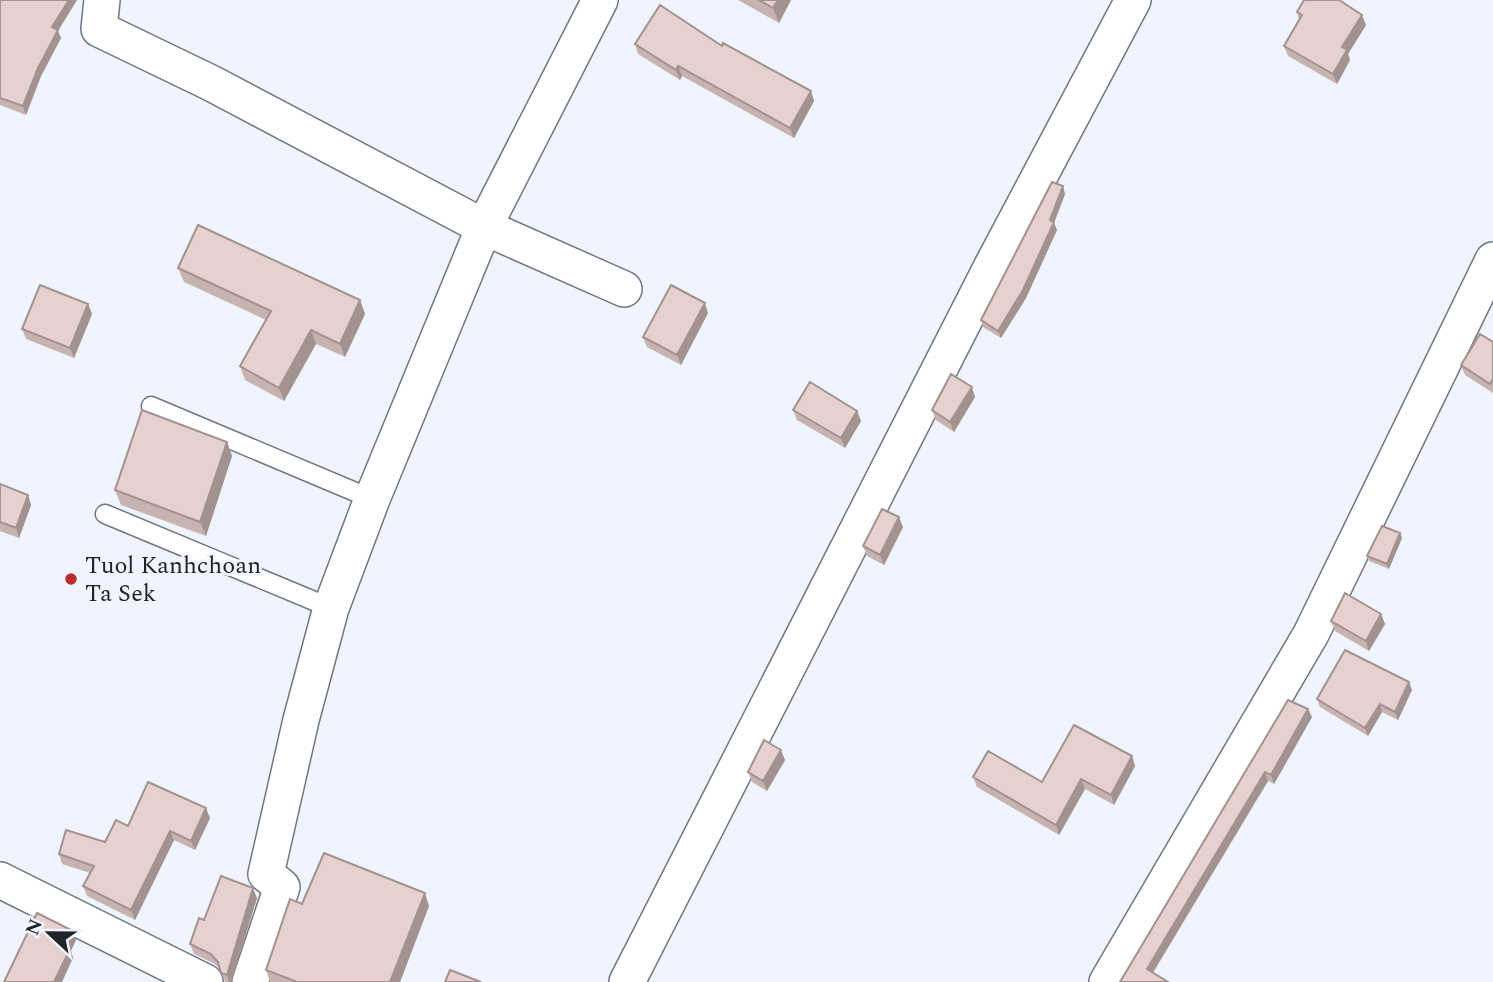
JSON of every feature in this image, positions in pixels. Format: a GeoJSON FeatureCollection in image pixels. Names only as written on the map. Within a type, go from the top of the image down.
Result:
{"type":"FeatureCollection","features":[{"type":"Feature","properties":{"kind":"street"},"geometry":{"type":"LineString","coordinates":[[102,0],[99,29],[211,83],[484,227],[624,289]]}},
{"type":"Feature","properties":{"kind":"street"},"geometry":{"type":"LineString","coordinates":[[250,982],[282,887],[266,874],[291,760],[331,608],[372,499],[484,227],[600,0]]}},
{"type":"Feature","properties":{"kind":"street"},"geometry":{"type":"LineString","coordinates":[[626,982],[987,276],[1133,0]]}},
{"type":"Feature","properties":{"kind":"street"},"geometry":{"type":"LineString","coordinates":[[1107,982],[1311,634],[1493,260]]}},
{"type":"Feature","properties":{"kind":"street"},"geometry":{"type":"LineString","coordinates":[[0,880],[205,982]]}},
{"type":"Feature","properties":{"kind":"lane"},"geometry":{"type":"LineString","coordinates":[[151,406],[372,499]]}},
{"type":"Feature","properties":{"kind":"lane"},"geometry":{"type":"LineString","coordinates":[[105,514],[331,608]]}},
{"type":"Feature","properties":{"kind":"building"},"geometry":{"type":"Polygon","coordinates":[[[0,0],[69,0],[52,27],[58,30],[38,68],[23,106],[0,98],[0,0]]]}},
{"type":"Feature","properties":{"kind":"building"},"geometry":{"type":"Polygon","coordinates":[[[759,0],[778,0],[773,8],[759,0]]]}},
{"type":"Feature","properties":{"kind":"building"},"geometry":{"type":"Polygon","coordinates":[[[1304,0],[1339,0],[1362,15],[1342,47],[1347,50],[1333,74],[1284,46],[1302,15],[1297,12],[1304,0]]]}},
{"type":"Feature","properties":{"kind":"building"},"geometry":{"type":"Polygon","coordinates":[[[660,5],[722,46],[723,43],[811,91],[790,128],[678,66],[676,70],[635,44],[660,5]]]}},
{"type":"Feature","properties":{"kind":"building"},"geometry":{"type":"Polygon","coordinates":[[[1052,182],[1063,186],[1050,220],[1054,222],[1023,290],[998,331],[981,320],[1052,182]]]}},
{"type":"Feature","properties":{"kind":"building"},"geometry":{"type":"Polygon","coordinates":[[[198,225],[360,300],[340,344],[311,330],[279,388],[240,366],[271,311],[178,268],[198,225]]]}},
{"type":"Feature","properties":{"kind":"building"},"geometry":{"type":"Polygon","coordinates":[[[40,285],[88,304],[70,348],[22,329],[40,285]]]}},
{"type":"Feature","properties":{"kind":"building"},"geometry":{"type":"Polygon","coordinates":[[[671,285],[705,303],[677,355],[643,337],[671,285]]]}},
{"type":"Feature","properties":{"kind":"building"},"geometry":{"type":"Polygon","coordinates":[[[1480,334],[1493,342],[1493,379],[1490,384],[1461,365],[1480,334]]]}},
{"type":"Feature","properties":{"kind":"building"},"geometry":{"type":"Polygon","coordinates":[[[951,374],[972,387],[950,422],[932,410],[951,374]]]}},
{"type":"Feature","properties":{"kind":"building"},"geometry":{"type":"Polygon","coordinates":[[[810,382],[857,411],[841,438],[793,410],[810,382]]]}},
{"type":"Feature","properties":{"kind":"building"},"geometry":{"type":"Polygon","coordinates":[[[142,410],[227,442],[200,522],[115,490],[142,410]]]}},
{"type":"Feature","properties":{"kind":"building"},"geometry":{"type":"Polygon","coordinates":[[[0,484],[28,495],[16,528],[0,522],[0,484]]]}},
{"type":"Feature","properties":{"kind":"building"},"geometry":{"type":"Polygon","coordinates":[[[882,509],[899,517],[880,555],[863,546],[882,509]]]}},
{"type":"Feature","properties":{"kind":"building"},"geometry":{"type":"Polygon","coordinates":[[[1382,526],[1400,533],[1387,564],[1367,556],[1382,526]]]}},
{"type":"Feature","properties":{"kind":"building"},"geometry":{"type":"Polygon","coordinates":[[[1345,593],[1381,614],[1366,641],[1331,621],[1345,593]]]}},
{"type":"Feature","properties":{"kind":"building"},"geometry":{"type":"Polygon","coordinates":[[[1345,650],[1409,682],[1395,712],[1380,704],[1365,728],[1317,699],[1345,650]]]}},
{"type":"Feature","properties":{"kind":"building"},"geometry":{"type":"Polygon","coordinates":[[[1288,700],[1308,709],[1271,775],[1265,772],[1147,969],[1168,982],[1120,982],[1288,700]]]}},
{"type":"Feature","properties":{"kind":"building"},"geometry":{"type":"Polygon","coordinates":[[[1074,725],[1132,756],[1111,795],[1081,779],[1056,825],[973,777],[988,751],[1042,782],[1074,725]]]}},
{"type":"Feature","properties":{"kind":"building"},"geometry":{"type":"Polygon","coordinates":[[[764,740],[781,750],[763,781],[748,772],[764,740]]]}},
{"type":"Feature","properties":{"kind":"building"},"geometry":{"type":"Polygon","coordinates":[[[148,782],[206,808],[191,841],[170,831],[131,910],[83,886],[94,866],[59,854],[66,830],[105,842],[116,820],[128,826],[148,782]]]}},
{"type":"Feature","properties":{"kind":"building"},"geometry":{"type":"Polygon","coordinates":[[[324,853],[425,893],[390,982],[297,982],[266,970],[290,899],[302,904],[324,853]]]}},
{"type":"Feature","properties":{"kind":"building"},"geometry":{"type":"Polygon","coordinates":[[[221,876],[253,888],[227,975],[221,973],[218,962],[211,954],[190,944],[199,918],[204,920],[221,876]]]}},
{"type":"Feature","properties":{"kind":"building"},"geometry":{"type":"Polygon","coordinates":[[[37,913],[73,931],[65,947],[70,949],[54,982],[4,982],[37,913]]]}},
{"type":"Feature","properties":{"kind":"building"},"geometry":{"type":"Polygon","coordinates":[[[450,970],[481,982],[445,982],[450,970]]]}},
{"type":"Feature","properties":{"kind":"place","name":"Tuol Kanhchoan Ta Sek"},"geometry":{"type":"Point","coordinates":[71,579]}}]}
